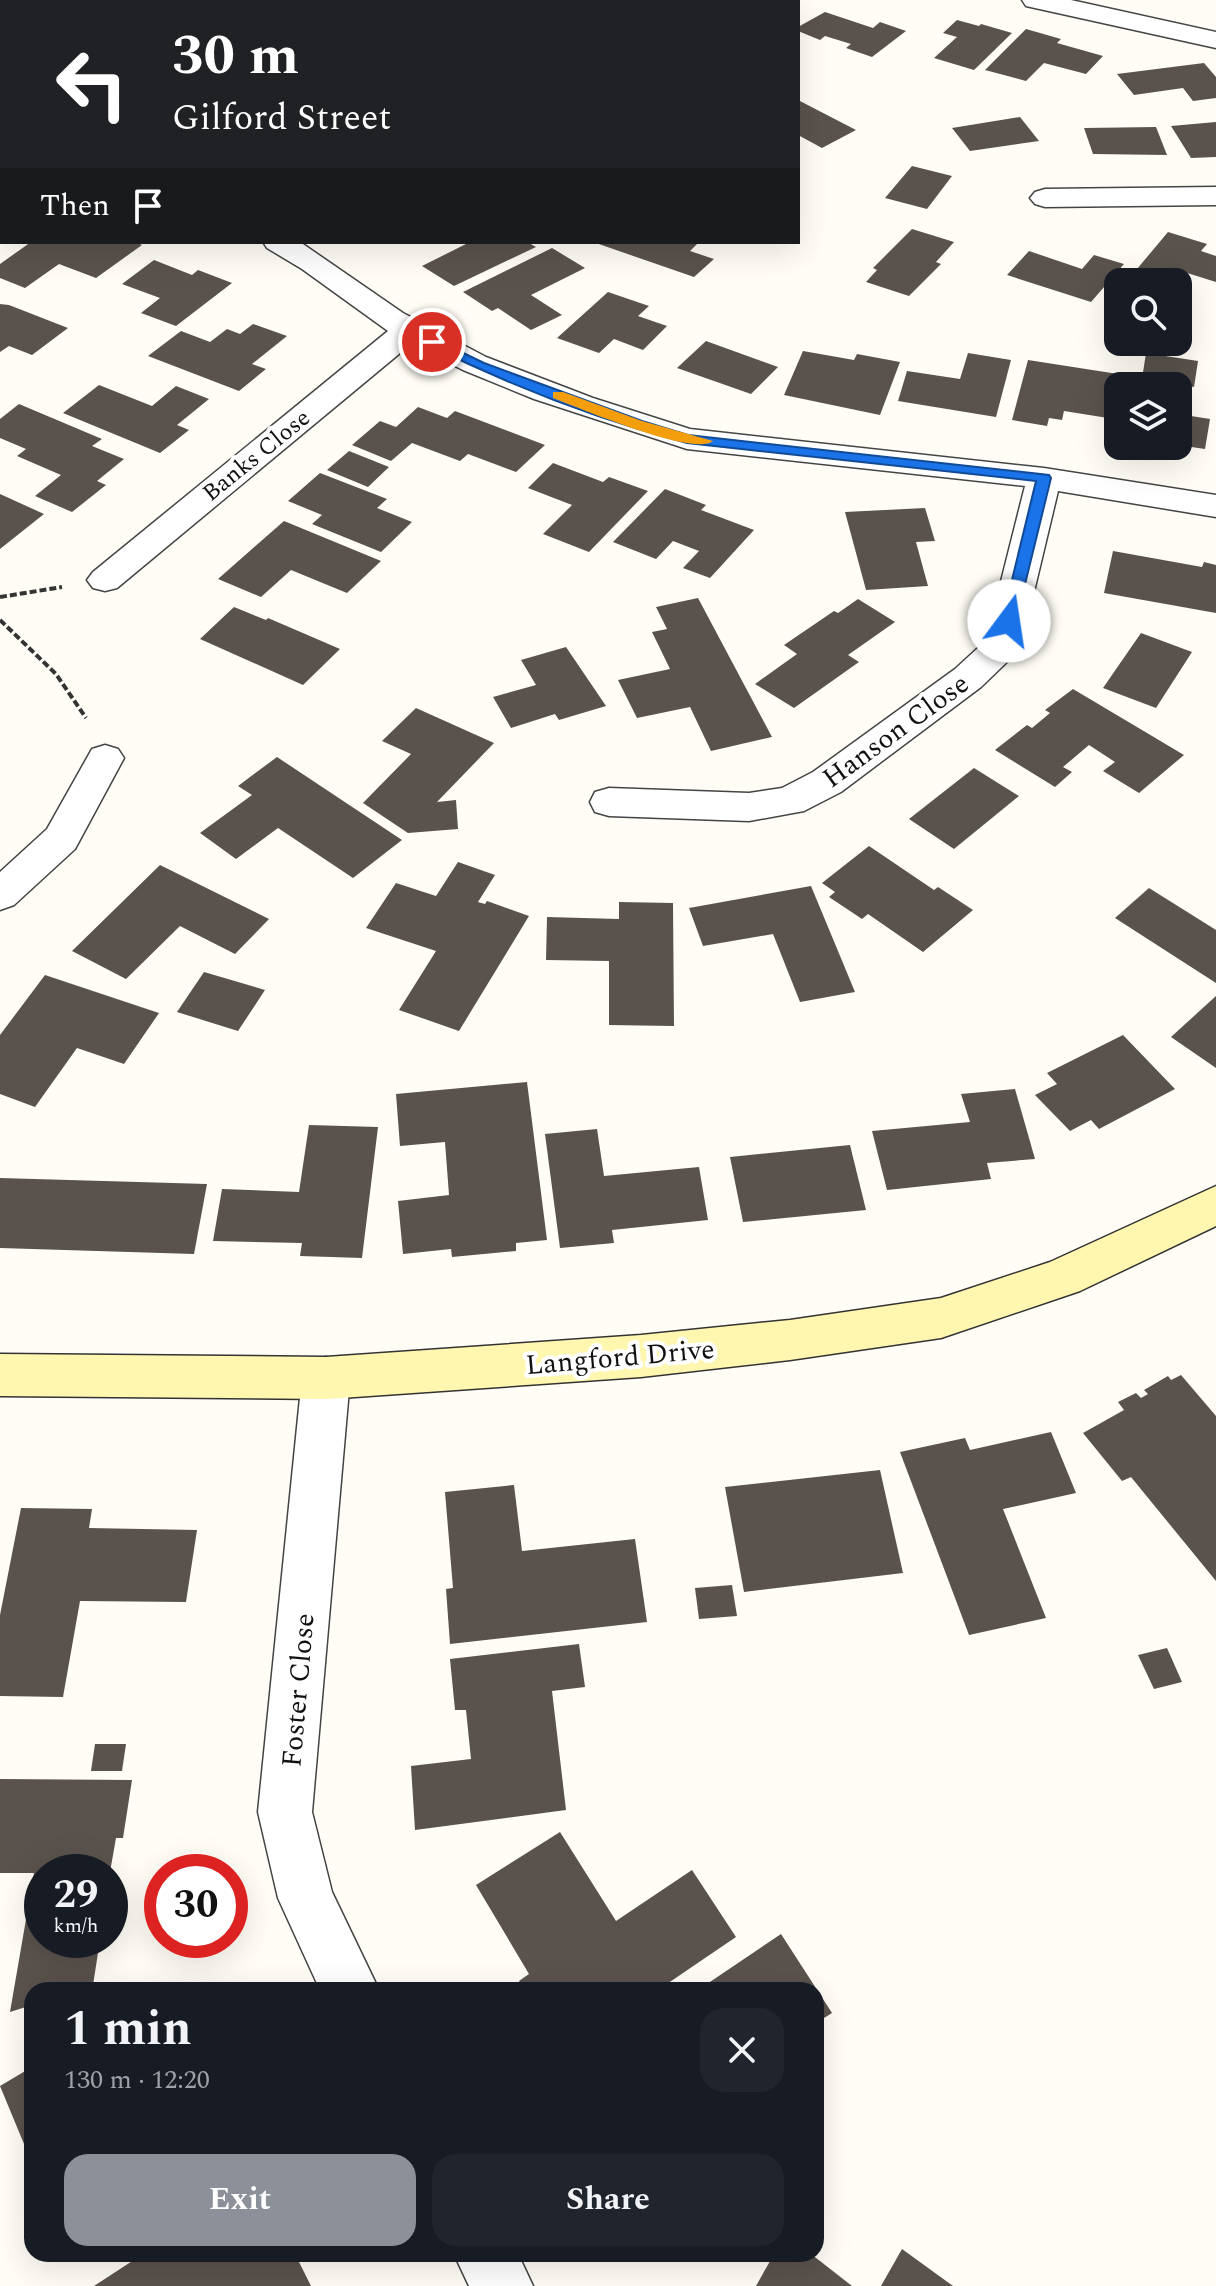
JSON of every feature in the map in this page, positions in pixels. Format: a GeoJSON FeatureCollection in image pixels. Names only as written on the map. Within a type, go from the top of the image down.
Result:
{"type":"FeatureCollection","features":[{"type":"Feature","properties":{"kind":"street"},"geometry":{"type":"LineString","coordinates":[[1035,0],[1216,40]]}},
{"type":"Feature","properties":{"kind":"street"},"geometry":{"type":"LineString","coordinates":[[1045,198],[1216,196]]}},
{"type":"Feature","properties":{"kind":"street"},"geometry":{"type":"LineString","coordinates":[[282,244],[308,257],[408,330],[479,365],[637,424],[687,439],[1044,478],[1216,506]]}},
{"type":"Feature","properties":{"kind":"street","name":"Banks Close"},"geometry":{"type":"LineString","coordinates":[[105,580],[408,330]]}},
{"type":"Feature","properties":{"kind":"street","name":"Hanson Close"},"geometry":{"type":"LineString","coordinates":[[609,802],[749,807],[790,801],[827,782],[955,687],[995,652],[1009,621],[1044,478]]}},
{"type":"Feature","properties":{"kind":"street"},"geometry":{"type":"LineString","coordinates":[[0,895],[61,839],[105,758]]}},
{"type":"Feature","properties":{"kind":"street","name":"Langford Drive"},"geometry":{"type":"LineString","coordinates":[[0,1375],[326,1378],[641,1356],[790,1340],[941,1318],[1064,1277],[1216,1205]]}},
{"type":"Feature","properties":{"kind":"street","name":"Foster Close"},"geometry":{"type":"LineString","coordinates":[[326,1378],[285,1812],[306,1898],[346,1982]]}},
{"type":"Feature","properties":{"kind":"street"},"geometry":{"type":"LineString","coordinates":[[489,2262],[502,2286]]}},
{"type":"Feature","properties":{"kind":"path"},"geometry":{"type":"LineString","coordinates":[[0,597],[105,580]]}},
{"type":"Feature","properties":{"kind":"path"},"geometry":{"type":"LineString","coordinates":[[0,620],[56,674],[83,712],[105,758]]}},
{"type":"Feature","properties":{"kind":"building"},"geometry":{"type":"Polygon","coordinates":[[[825,12],[873,28],[880,22],[906,31],[872,57],[846,48],[851,44],[825,36],[820,40],[800,32],[800,26],[825,12]]]}},
{"type":"Feature","properties":{"kind":"building"},"geometry":{"type":"Polygon","coordinates":[[[957,20],[1012,33],[974,70],[934,58],[957,37],[943,33],[957,20]]]}},
{"type":"Feature","properties":{"kind":"building"},"geometry":{"type":"Polygon","coordinates":[[[1026,29],[1061,39],[1057,43],[1103,56],[1086,74],[1044,63],[1026,81],[985,70],[1026,29]]]}},
{"type":"Feature","properties":{"kind":"building"},"geometry":{"type":"Polygon","coordinates":[[[1204,63],[1216,77],[1216,98],[1193,101],[1183,88],[1134,95],[1117,74],[1204,63]]]}},
{"type":"Feature","properties":{"kind":"building"},"geometry":{"type":"Polygon","coordinates":[[[800,101],[856,130],[822,148],[800,136],[800,101]]]}},
{"type":"Feature","properties":{"kind":"building"},"geometry":{"type":"Polygon","coordinates":[[[1020,117],[1039,141],[970,151],[952,128],[1020,117]]]}},
{"type":"Feature","properties":{"kind":"building"},"geometry":{"type":"Polygon","coordinates":[[[1216,122],[1216,157],[1191,158],[1171,126],[1216,122]]]}},
{"type":"Feature","properties":{"kind":"building"},"geometry":{"type":"Polygon","coordinates":[[[1156,127],[1167,155],[1093,154],[1084,128],[1156,127]]]}},
{"type":"Feature","properties":{"kind":"building"},"geometry":{"type":"Polygon","coordinates":[[[912,166],[952,176],[927,209],[885,198],[912,166]]]}},
{"type":"Feature","properties":{"kind":"building"},"geometry":{"type":"Polygon","coordinates":[[[912,229],[954,242],[936,262],[941,264],[909,296],[866,282],[877,270],[873,268],[912,229]]]}},
{"type":"Feature","properties":{"kind":"building"},"geometry":{"type":"Polygon","coordinates":[[[1168,232],[1207,244],[1201,251],[1216,256],[1216,282],[1192,274],[1192,268],[1138,268],[1168,232]]]}},
{"type":"Feature","properties":{"kind":"building"},"geometry":{"type":"Polygon","coordinates":[[[28,244],[142,245],[96,278],[59,264],[25,288],[0,278],[0,264],[28,244]]]}},
{"type":"Feature","properties":{"kind":"building"},"geometry":{"type":"Polygon","coordinates":[[[466,244],[531,244],[536,247],[454,286],[422,266],[466,244]]]}},
{"type":"Feature","properties":{"kind":"building"},"geometry":{"type":"Polygon","coordinates":[[[599,244],[697,244],[690,251],[714,259],[694,277],[599,244]]]}},
{"type":"Feature","properties":{"kind":"building"},"geometry":{"type":"Polygon","coordinates":[[[552,248],[585,268],[531,295],[562,315],[531,330],[498,308],[492,311],[463,292],[552,248]]]}},
{"type":"Feature","properties":{"kind":"building"},"geometry":{"type":"Polygon","coordinates":[[[1029,251],[1082,269],[1094,255],[1124,264],[1121,268],[1104,268],[1104,287],[1091,302],[1007,275],[1029,251]]]}},
{"type":"Feature","properties":{"kind":"building"},"geometry":{"type":"Polygon","coordinates":[[[154,260],[192,275],[198,270],[232,283],[176,326],[141,313],[160,298],[122,284],[154,260]]]}},
{"type":"Feature","properties":{"kind":"building"},"geometry":{"type":"Polygon","coordinates":[[[608,292],[649,306],[638,316],[667,326],[643,350],[614,339],[599,353],[557,338],[608,292]]]}},
{"type":"Feature","properties":{"kind":"building"},"geometry":{"type":"Polygon","coordinates":[[[0,304],[68,328],[32,355],[9,346],[0,352],[0,304]]]}},
{"type":"Feature","properties":{"kind":"building"},"geometry":{"type":"Polygon","coordinates":[[[253,324],[287,336],[252,364],[266,369],[239,391],[148,356],[181,331],[210,342],[227,329],[240,334],[253,324]]]}},
{"type":"Feature","properties":{"kind":"building"},"geometry":{"type":"Polygon","coordinates":[[[706,341],[778,367],[751,394],[677,368],[706,341]]]}},
{"type":"Feature","properties":{"kind":"building"},"geometry":{"type":"Polygon","coordinates":[[[803,351],[854,360],[857,354],[900,362],[880,415],[784,395],[803,351]]]}},
{"type":"Feature","properties":{"kind":"building"},"geometry":{"type":"Polygon","coordinates":[[[968,353],[1011,360],[996,417],[898,401],[907,371],[960,379],[968,353]]]}},
{"type":"Feature","properties":{"kind":"building"},"geometry":{"type":"Polygon","coordinates":[[[1146,356],[1198,361],[1194,387],[1192,372],[1143,372],[1146,356]]]}},
{"type":"Feature","properties":{"kind":"building"},"geometry":{"type":"Polygon","coordinates":[[[1028,360],[1105,372],[1104,417],[1064,411],[1062,420],[1049,418],[1047,426],[1012,420],[1028,360]]]}},
{"type":"Feature","properties":{"kind":"building"},"geometry":{"type":"Polygon","coordinates":[[[99,385],[152,406],[176,386],[209,399],[177,425],[189,430],[160,453],[63,413],[99,385]]]}},
{"type":"Feature","properties":{"kind":"building"},"geometry":{"type":"Polygon","coordinates":[[[19,404],[102,439],[92,446],[124,459],[97,481],[106,485],[72,512],[35,496],[61,475],[17,456],[26,449],[0,438],[0,419],[19,404]]]}},
{"type":"Feature","properties":{"kind":"building"},"geometry":{"type":"Polygon","coordinates":[[[418,407],[447,418],[455,411],[545,445],[516,472],[468,454],[460,461],[412,443],[391,461],[352,445],[380,421],[396,427],[418,407]]]}},
{"type":"Feature","properties":{"kind":"building"},"geometry":{"type":"Polygon","coordinates":[[[1192,416],[1210,419],[1205,449],[1192,447],[1192,416]]]}},
{"type":"Feature","properties":{"kind":"building"},"geometry":{"type":"Polygon","coordinates":[[[349,451],[389,467],[368,487],[327,470],[349,451]]]}},
{"type":"Feature","properties":{"kind":"building"},"geometry":{"type":"Polygon","coordinates":[[[553,463],[603,482],[609,477],[648,491],[589,552],[543,534],[572,505],[528,488],[553,463]]]}},
{"type":"Feature","properties":{"kind":"building"},"geometry":{"type":"Polygon","coordinates":[[[320,473],[387,499],[377,508],[412,522],[381,552],[312,524],[322,515],[288,501],[320,473]]]}},
{"type":"Feature","properties":{"kind":"building"},"geometry":{"type":"Polygon","coordinates":[[[665,489],[706,505],[701,510],[754,530],[710,578],[683,568],[699,551],[673,541],[656,559],[613,542],[665,489]]]}},
{"type":"Feature","properties":{"kind":"building"},"geometry":{"type":"Polygon","coordinates":[[[0,494],[44,514],[0,549],[0,494]]]}},
{"type":"Feature","properties":{"kind":"building"},"geometry":{"type":"Polygon","coordinates":[[[925,508],[935,541],[916,542],[928,586],[866,590],[845,512],[925,508]]]}},
{"type":"Feature","properties":{"kind":"building"},"geometry":{"type":"Polygon","coordinates":[[[284,521],[381,561],[347,593],[291,570],[261,597],[218,579],[284,521]]]}},
{"type":"Feature","properties":{"kind":"building"},"geometry":{"type":"Polygon","coordinates":[[[1113,551],[1202,567],[1204,562],[1216,565],[1216,613],[1104,593],[1113,551]]]}},
{"type":"Feature","properties":{"kind":"building"},"geometry":{"type":"Polygon","coordinates":[[[698,598],[772,737],[711,751],[690,707],[637,718],[618,680],[670,669],[652,632],[667,629],[656,607],[698,598]]]}},
{"type":"Feature","properties":{"kind":"building"},"geometry":{"type":"Polygon","coordinates":[[[858,599],[895,622],[848,655],[859,662],[794,708],[755,684],[797,654],[784,645],[834,611],[838,613],[858,599]]]}},
{"type":"Feature","properties":{"kind":"building"},"geometry":{"type":"Polygon","coordinates":[[[234,607],[340,649],[303,685],[200,639],[234,607]]]}},
{"type":"Feature","properties":{"kind":"building"},"geometry":{"type":"Polygon","coordinates":[[[1141,633],[1192,652],[1156,708],[1103,688],[1141,633]]]}},
{"type":"Feature","properties":{"kind":"building"},"geometry":{"type":"Polygon","coordinates":[[[566,647],[606,706],[559,720],[555,714],[511,728],[493,697],[536,685],[521,660],[566,647]]]}},
{"type":"Feature","properties":{"kind":"building"},"geometry":{"type":"Polygon","coordinates":[[[1073,689],[1184,755],[1139,793],[1103,771],[1115,762],[1089,745],[1063,767],[1072,772],[1055,787],[995,750],[1027,725],[1032,728],[1050,713],[1045,710],[1073,689]]]}},
{"type":"Feature","properties":{"kind":"building"},"geometry":{"type":"Polygon","coordinates":[[[416,708],[494,743],[437,802],[456,800],[458,829],[408,833],[363,803],[411,754],[382,741],[416,708]]]}},
{"type":"Feature","properties":{"kind":"building"},"geometry":{"type":"Polygon","coordinates":[[[277,757],[402,840],[353,878],[278,828],[236,859],[200,833],[252,795],[238,786],[277,757]]]}},
{"type":"Feature","properties":{"kind":"building"},"geometry":{"type":"Polygon","coordinates":[[[974,768],[1019,796],[954,849],[909,819],[974,768]]]}},
{"type":"Feature","properties":{"kind":"building"},"geometry":{"type":"Polygon","coordinates":[[[869,846],[934,890],[938,887],[973,910],[923,952],[868,914],[862,919],[829,897],[835,892],[822,883],[869,846]]]}},
{"type":"Feature","properties":{"kind":"building"},"geometry":{"type":"Polygon","coordinates":[[[458,862],[495,875],[478,902],[485,904],[487,901],[529,916],[459,1031],[399,1010],[436,951],[366,928],[396,883],[436,896],[458,862]]]}},
{"type":"Feature","properties":{"kind":"building"},"geometry":{"type":"Polygon","coordinates":[[[160,865],[269,919],[235,954],[180,926],[126,979],[72,951],[160,865]]]}},
{"type":"Feature","properties":{"kind":"building"},"geometry":{"type":"Polygon","coordinates":[[[811,886],[855,992],[800,1002],[773,934],[703,946],[689,908],[811,886]]]}},
{"type":"Feature","properties":{"kind":"building"},"geometry":{"type":"Polygon","coordinates":[[[1149,888],[1216,930],[1216,983],[1115,918],[1149,888]]]}},
{"type":"Feature","properties":{"kind":"building"},"geometry":{"type":"Polygon","coordinates":[[[619,902],[673,903],[674,1026],[609,1025],[609,961],[546,960],[547,917],[619,919],[619,902]]]}},
{"type":"Feature","properties":{"kind":"building"},"geometry":{"type":"Polygon","coordinates":[[[204,972],[265,990],[238,1031],[177,1012],[204,972]]]}},
{"type":"Feature","properties":{"kind":"building"},"geometry":{"type":"Polygon","coordinates":[[[45,975],[159,1013],[124,1064],[77,1048],[35,1107],[0,1094],[0,1035],[45,975]]]}},
{"type":"Feature","properties":{"kind":"building"},"geometry":{"type":"Polygon","coordinates":[[[1216,996],[1216,1068],[1171,1037],[1216,996]]]}},
{"type":"Feature","properties":{"kind":"building"},"geometry":{"type":"Polygon","coordinates":[[[1123,1035],[1175,1089],[1099,1129],[1091,1120],[1070,1131],[1035,1095],[1057,1084],[1047,1073],[1123,1035]]]}},
{"type":"Feature","properties":{"kind":"building"},"geometry":{"type":"Polygon","coordinates":[[[527,1082],[547,1240],[516,1243],[516,1251],[452,1257],[451,1249],[403,1254],[398,1201],[449,1195],[445,1142],[400,1146],[396,1094],[527,1082]]]}},
{"type":"Feature","properties":{"kind":"building"},"geometry":{"type":"Polygon","coordinates":[[[1015,1089],[1035,1159],[987,1163],[991,1179],[887,1190],[872,1131],[970,1122],[961,1094],[1015,1089]]]}},
{"type":"Feature","properties":{"kind":"building"},"geometry":{"type":"Polygon","coordinates":[[[309,1125],[378,1127],[362,1258],[300,1256],[302,1243],[213,1241],[222,1189],[299,1192],[309,1125]]]}},
{"type":"Feature","properties":{"kind":"building"},"geometry":{"type":"Polygon","coordinates":[[[597,1129],[604,1176],[699,1167],[708,1220],[612,1230],[614,1243],[560,1248],[545,1134],[597,1129]]]}},
{"type":"Feature","properties":{"kind":"building"},"geometry":{"type":"Polygon","coordinates":[[[850,1145],[866,1210],[743,1222],[730,1157],[850,1145]]]}},
{"type":"Feature","properties":{"kind":"building"},"geometry":{"type":"Polygon","coordinates":[[[0,1178],[207,1184],[194,1254],[0,1248],[0,1178]]]}},
{"type":"Feature","properties":{"kind":"building"},"geometry":{"type":"Polygon","coordinates":[[[1181,1375],[1216,1416],[1216,1581],[1131,1477],[1122,1481],[1083,1433],[1124,1410],[1118,1402],[1136,1393],[1141,1398],[1148,1394],[1144,1390],[1168,1376],[1171,1380],[1181,1375]]]}},
{"type":"Feature","properties":{"kind":"building"},"geometry":{"type":"Polygon","coordinates":[[[1051,1432],[1076,1493],[1003,1509],[1046,1618],[969,1635],[900,1452],[965,1438],[970,1450],[1051,1432]]]}},
{"type":"Feature","properties":{"kind":"building"},"geometry":{"type":"Polygon","coordinates":[[[880,1470],[903,1573],[744,1592],[725,1487],[880,1470]]]}},
{"type":"Feature","properties":{"kind":"building"},"geometry":{"type":"Polygon","coordinates":[[[514,1485],[522,1551],[635,1539],[647,1622],[450,1644],[446,1589],[453,1588],[445,1492],[514,1485]]]}},
{"type":"Feature","properties":{"kind":"building"},"geometry":{"type":"Polygon","coordinates":[[[21,1508],[92,1509],[89,1528],[197,1530],[186,1602],[80,1601],[63,1697],[0,1696],[0,1615],[21,1508]]]}},
{"type":"Feature","properties":{"kind":"building"},"geometry":{"type":"Polygon","coordinates":[[[732,1585],[737,1616],[699,1619],[695,1588],[732,1585]]]}},
{"type":"Feature","properties":{"kind":"building"},"geometry":{"type":"Polygon","coordinates":[[[579,1644],[585,1687],[552,1691],[566,1810],[415,1830],[411,1766],[471,1759],[466,1710],[455,1710],[450,1659],[579,1644]]]}},
{"type":"Feature","properties":{"kind":"building"},"geometry":{"type":"Polygon","coordinates":[[[1167,1648],[1182,1682],[1154,1689],[1138,1655],[1167,1648]]]}},
{"type":"Feature","properties":{"kind":"building"},"geometry":{"type":"Polygon","coordinates":[[[95,1744],[126,1744],[122,1771],[91,1771],[95,1744]]]}},
{"type":"Feature","properties":{"kind":"building"},"geometry":{"type":"Polygon","coordinates":[[[0,1779],[132,1780],[123,1838],[116,1838],[113,1854],[24,1854],[24,1873],[0,1873],[0,1779]]]}},
{"type":"Feature","properties":{"kind":"building"},"geometry":{"type":"Polygon","coordinates":[[[560,1832],[616,1921],[692,1870],[736,1937],[670,1982],[520,1982],[529,1974],[476,1885],[560,1832]]]}},
{"type":"Feature","properties":{"kind":"building"},"geometry":{"type":"Polygon","coordinates":[[[24,1931],[24,1958],[97,1958],[93,1982],[24,1982],[24,2008],[10,2012],[24,1931]]]}},
{"type":"Feature","properties":{"kind":"building"},"geometry":{"type":"Polygon","coordinates":[[[781,1934],[812,1982],[710,1982],[781,1934]]]}},
{"type":"Feature","properties":{"kind":"building"},"geometry":{"type":"Polygon","coordinates":[[[824,2001],[832,2013],[824,2018],[824,2001]]]}},
{"type":"Feature","properties":{"kind":"building"},"geometry":{"type":"Polygon","coordinates":[[[24,2072],[24,2144],[0,2086],[24,2072]]]}},
{"type":"Feature","properties":{"kind":"building"},"geometry":{"type":"Polygon","coordinates":[[[902,2249],[953,2286],[881,2286],[902,2249]]]}},
{"type":"Feature","properties":{"kind":"building"},"geometry":{"type":"Polygon","coordinates":[[[131,2262],[299,2262],[311,2286],[94,2286],[131,2262]]]}},
{"type":"Feature","properties":{"kind":"building"},"geometry":{"type":"Polygon","coordinates":[[[770,2262],[821,2262],[852,2286],[756,2286],[770,2262]]]}},
{"type":"Feature","properties":{"kind":"slow traffic"},"geometry":{"type":"LineString","coordinates":[[558,395],[637,424],[687,439],[706,441]]}},
{"type":"Feature","properties":{"kind":"route"},"geometry":{"type":"LineString","coordinates":[[432,342],[479,365],[637,424],[687,439],[1044,478],[1009,621]]}}]}
